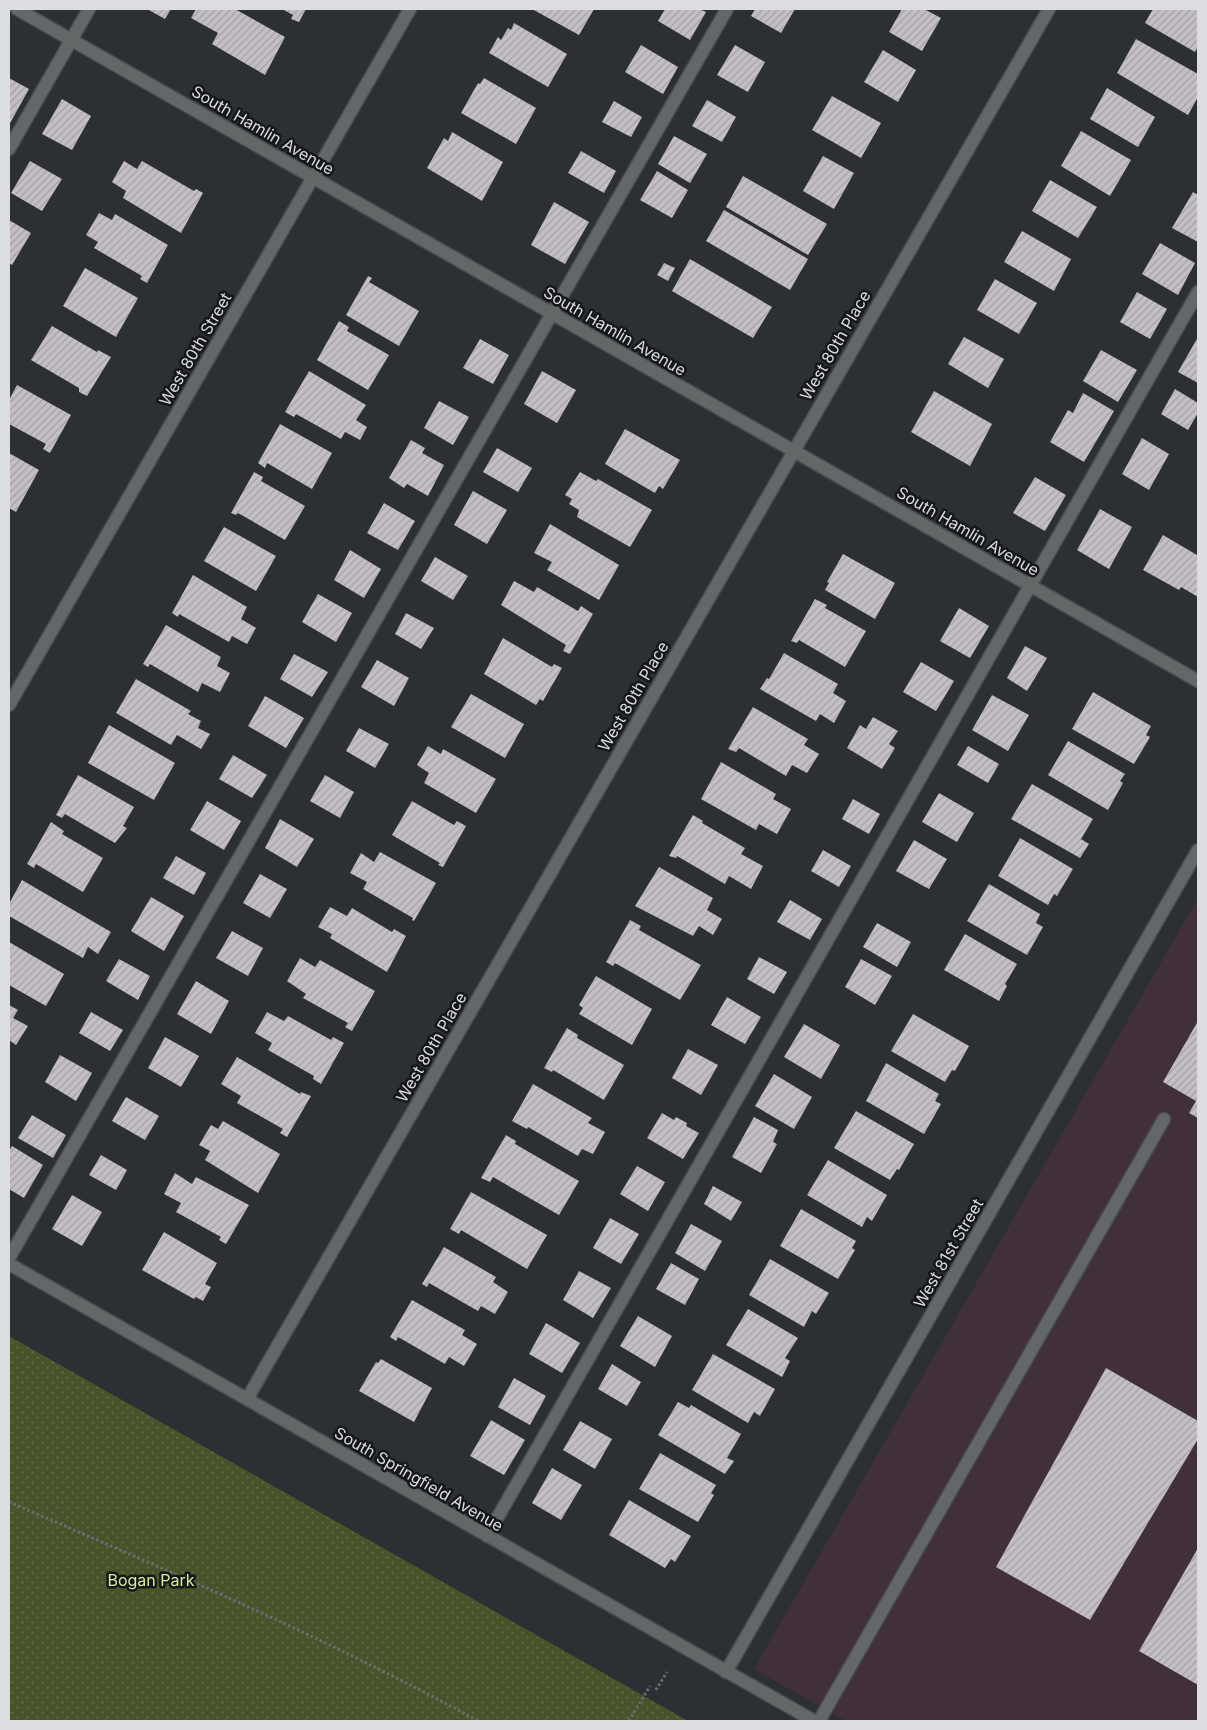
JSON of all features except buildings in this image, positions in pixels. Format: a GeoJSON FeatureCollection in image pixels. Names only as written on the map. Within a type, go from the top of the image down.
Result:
{"type":"FeatureCollection","features":[{"type":"Feature","properties":{"kind":"street","name":"South Hamlin Avenue"},"geometry":{"type":"LineString","coordinates":[[17,9],[1198,681]]}},
{"type":"Feature","properties":{"kind":"street"},"geometry":{"type":"LineString","coordinates":[[9,149],[89,9]]}},
{"type":"Feature","properties":{"kind":"street","name":"West 80th Street"},"geometry":{"type":"LineString","coordinates":[[9,705],[410,9]]}},
{"type":"Feature","properties":{"kind":"street"},"geometry":{"type":"LineString","coordinates":[[9,1258],[726,9]]}},
{"type":"Feature","properties":{"kind":"street","name":"West 80th Place"},"geometry":{"type":"LineString","coordinates":[[247,1399],[1049,9]]}},
{"type":"Feature","properties":{"kind":"street"},"geometry":{"type":"LineString","coordinates":[[487,1536],[1198,292]]}},
{"type":"Feature","properties":{"kind":"street","name":"West 81st Street"},"geometry":{"type":"LineString","coordinates":[[726,1672],[1198,850]]}},
{"type":"Feature","properties":{"kind":"street"},"geometry":{"type":"LineString","coordinates":[[819,1721],[1164,1119]]}},
{"type":"Feature","properties":{"kind":"street","name":"South Springfield Avenue"},"geometry":{"type":"LineString","coordinates":[[9,1264],[814,1721]]}},
{"type":"Feature","properties":{"kind":"path"},"geometry":{"type":"LineString","coordinates":[[9,1502],[265,1615],[412,1686],[478,1721]]}},
{"type":"Feature","properties":{"kind":"path"},"geometry":{"type":"LineString","coordinates":[[656,1690],[667,1672]]}},
{"type":"Feature","properties":{"kind":"path"},"geometry":{"type":"LineString","coordinates":[[629,1721],[650,1686]]}},
{"type":"Feature","properties":{"kind":"shaded area"},"geometry":{"type":"Polygon","coordinates":[[[1198,898],[1198,1721],[846,1721],[754,1669],[1198,898]]]}},
{"type":"Feature","properties":{"kind":"green space","name":"Bogan Park"},"geometry":{"type":"Polygon","coordinates":[[[9,1336],[688,1721],[9,1721],[9,1336]]]}}]}
